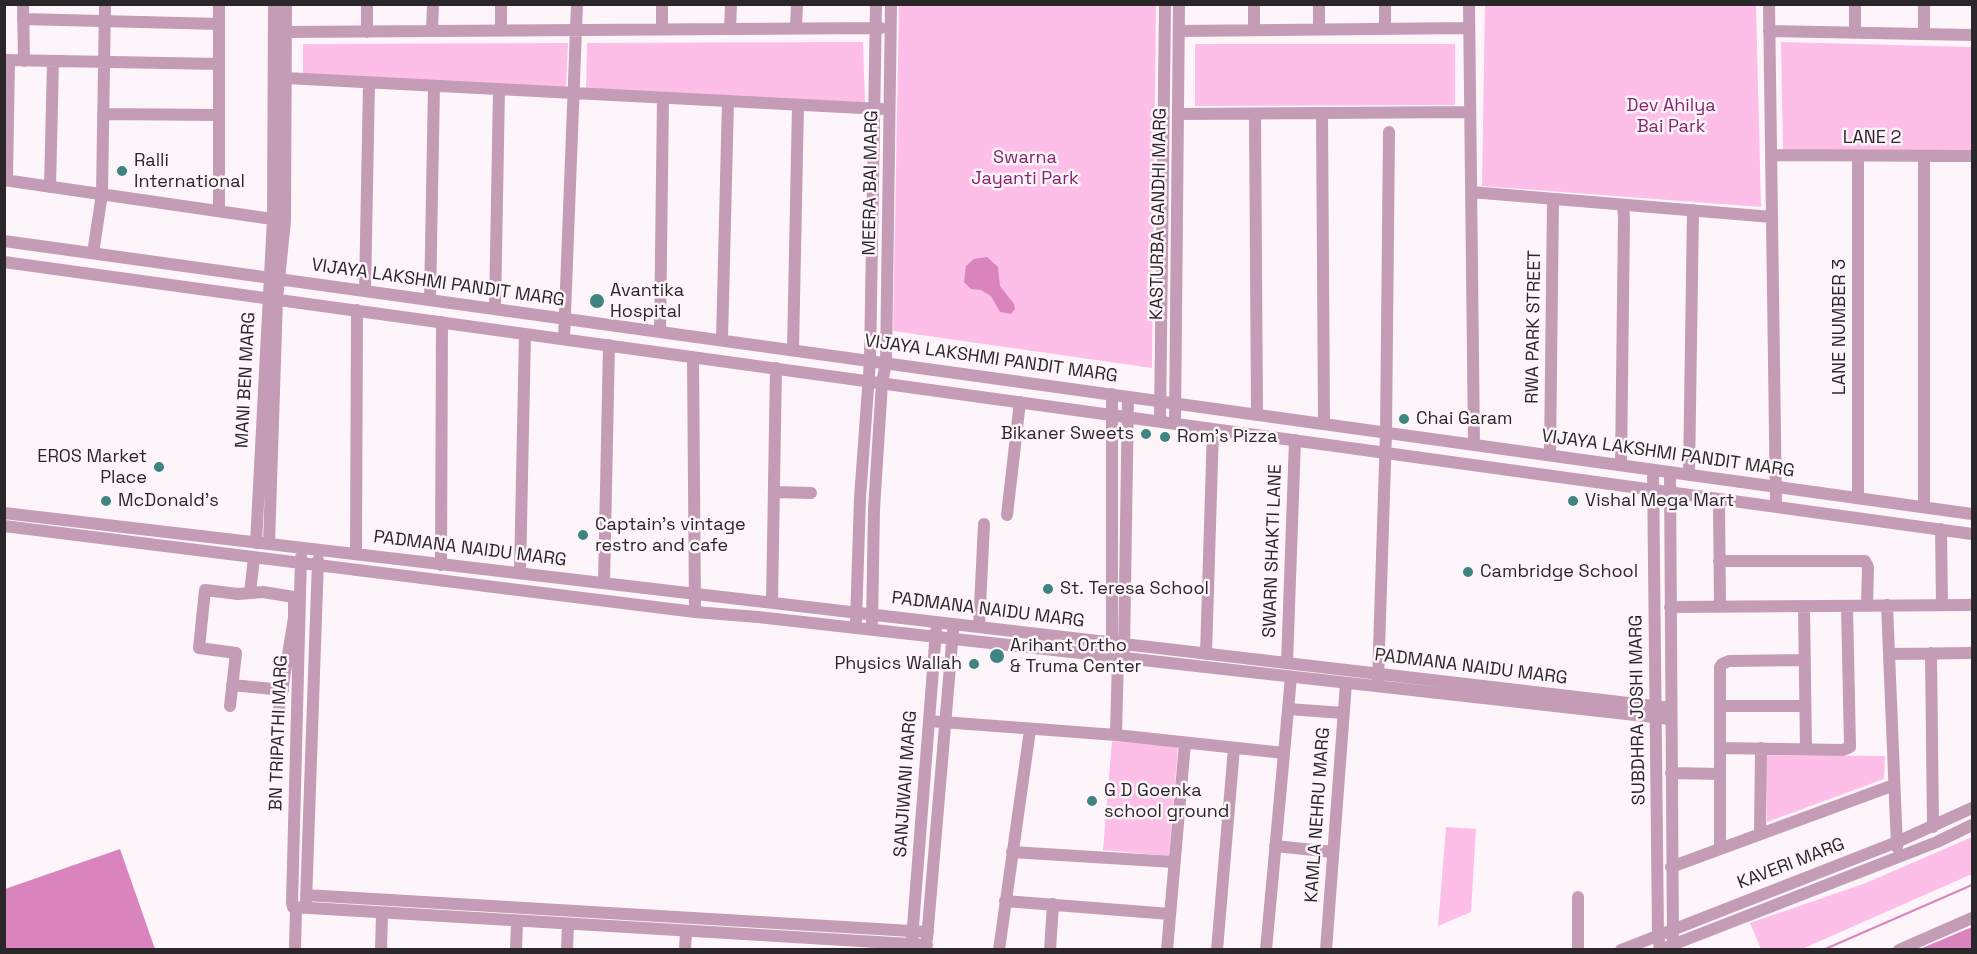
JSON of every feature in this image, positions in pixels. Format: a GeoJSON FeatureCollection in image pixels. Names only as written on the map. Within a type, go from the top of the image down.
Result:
{"type":"FeatureCollection","features":[{"type":"Feature","properties":{"kind":"street"},"geometry":{"type":"LineString","coordinates":[[23,4],[24,61]]}},
{"type":"Feature","properties":{"kind":"street"},"geometry":{"type":"LineString","coordinates":[[93,253],[102,194],[105,4]]}},
{"type":"Feature","properties":{"kind":"street"},"geometry":{"type":"LineString","coordinates":[[219,4],[219,211]]}},
{"type":"Feature","properties":{"kind":"street","name":"MANI BEN MARG"},"geometry":{"type":"LineString","coordinates":[[274,4],[279,220]]}},
{"type":"Feature","properties":{"kind":"street","name":"MANI BEN MARG"},"geometry":{"type":"LineString","coordinates":[[256,543],[279,220],[286,78],[286,4]]}},
{"type":"Feature","properties":{"kind":"street"},"geometry":{"type":"LineString","coordinates":[[366,32],[367,4]]}},
{"type":"Feature","properties":{"kind":"street"},"geometry":{"type":"LineString","coordinates":[[432,31],[433,4]]}},
{"type":"Feature","properties":{"kind":"street"},"geometry":{"type":"LineString","coordinates":[[501,4],[501,31]]}},
{"type":"Feature","properties":{"kind":"street"},"geometry":{"type":"LineString","coordinates":[[564,339],[577,4]]}},
{"type":"Feature","properties":{"kind":"street"},"geometry":{"type":"LineString","coordinates":[[662,4],[662,29]]}},
{"type":"Feature","properties":{"kind":"street"},"geometry":{"type":"LineString","coordinates":[[730,29],[731,4]]}},
{"type":"Feature","properties":{"kind":"street"},"geometry":{"type":"LineString","coordinates":[[796,28],[797,4]]}},
{"type":"Feature","properties":{"kind":"street","name":"MEERA BAI MARG"},"geometry":{"type":"LineString","coordinates":[[856,628],[860,498],[870,361],[876,4]]}},
{"type":"Feature","properties":{"kind":"street","name":"MEERA BAI MARG"},"geometry":{"type":"LineString","coordinates":[[872,630],[874,508],[882,384],[886,363],[891,4]]}},
{"type":"Feature","properties":{"kind":"street","name":"KASTURBA GANDHI MARG"},"geometry":{"type":"LineString","coordinates":[[1160,421],[1165,4]]}},
{"type":"Feature","properties":{"kind":"street","name":"KASTURBA GANDHI MARG"},"geometry":{"type":"LineString","coordinates":[[1175,423],[1179,4]]}},
{"type":"Feature","properties":{"kind":"street"},"geometry":{"type":"LineString","coordinates":[[1254,4],[1254,30]]}},
{"type":"Feature","properties":{"kind":"street"},"geometry":{"type":"LineString","coordinates":[[1319,4],[1319,30]]}},
{"type":"Feature","properties":{"kind":"street"},"geometry":{"type":"LineString","coordinates":[[1385,4],[1385,29]]}},
{"type":"Feature","properties":{"kind":"street"},"geometry":{"type":"LineString","coordinates":[[1469,4],[1474,445]]}},
{"type":"Feature","properties":{"kind":"street"},"geometry":{"type":"LineString","coordinates":[[1769,4],[1776,507]]}},
{"type":"Feature","properties":{"kind":"street"},"geometry":{"type":"LineString","coordinates":[[1855,4],[1855,33]]}},
{"type":"Feature","properties":{"kind":"street"},"geometry":{"type":"LineString","coordinates":[[1924,4],[1924,34]]}},
{"type":"Feature","properties":{"kind":"street"},"geometry":{"type":"LineString","coordinates":[[23,19],[219,24]]}},
{"type":"Feature","properties":{"kind":"street"},"geometry":{"type":"LineString","coordinates":[[286,32],[891,28]]}},
{"type":"Feature","properties":{"kind":"street"},"geometry":{"type":"LineString","coordinates":[[1179,31],[1469,28]]}},
{"type":"Feature","properties":{"kind":"street"},"geometry":{"type":"LineString","coordinates":[[1769,31],[1972,35]]}},
{"type":"Feature","properties":{"kind":"street"},"geometry":{"type":"LineString","coordinates":[[219,64],[7,60],[6,180],[279,220]]}},
{"type":"Feature","properties":{"kind":"street"},"geometry":{"type":"LineString","coordinates":[[50,187],[53,61]]}},
{"type":"Feature","properties":{"kind":"street"},"geometry":{"type":"LineString","coordinates":[[286,78],[890,110]]}},
{"type":"Feature","properties":{"kind":"street"},"geometry":{"type":"LineString","coordinates":[[365,291],[369,83]]}},
{"type":"Feature","properties":{"kind":"street"},"geometry":{"type":"LineString","coordinates":[[430,300],[434,86]]}},
{"type":"Feature","properties":{"kind":"street"},"geometry":{"type":"LineString","coordinates":[[1164,88],[1178,87]]}},
{"type":"Feature","properties":{"kind":"street"},"geometry":{"type":"LineString","coordinates":[[495,309],[499,89]]}},
{"type":"Feature","properties":{"kind":"street"},"geometry":{"type":"LineString","coordinates":[[660,332],[663,98]]}},
{"type":"Feature","properties":{"kind":"street"},"geometry":{"type":"LineString","coordinates":[[723,340],[728,101]]}},
{"type":"Feature","properties":{"kind":"street"},"geometry":{"type":"LineString","coordinates":[[793,350],[798,105]]}},
{"type":"Feature","properties":{"kind":"street"},"geometry":{"type":"LineString","coordinates":[[1178,114],[1470,112]]}},
{"type":"Feature","properties":{"kind":"street"},"geometry":{"type":"LineString","coordinates":[[1322,113],[1324,424]]}},
{"type":"Feature","properties":{"kind":"street"},"geometry":{"type":"LineString","coordinates":[[103,114],[219,115]]}},
{"type":"Feature","properties":{"kind":"street"},"geometry":{"type":"LineString","coordinates":[[1255,114],[1257,415]]}},
{"type":"Feature","properties":{"kind":"street"},"geometry":{"type":"LineString","coordinates":[[1378,680],[1386,433],[1389,132]]}},
{"type":"Feature","properties":{"kind":"street","name":"LANE 2"},"geometry":{"type":"LineString","coordinates":[[1771,155],[1972,156]]}},
{"type":"Feature","properties":{"kind":"street","name":"LANE NUMBER 3"},"geometry":{"type":"LineString","coordinates":[[1858,156],[1858,498]]}},
{"type":"Feature","properties":{"kind":"street"},"geometry":{"type":"LineString","coordinates":[[1924,156],[1924,507]]}},
{"type":"Feature","properties":{"kind":"street"},"geometry":{"type":"LineString","coordinates":[[1471,192],[1772,217]]}},
{"type":"Feature","properties":{"kind":"street","name":"RWA PARK STREET"},"geometry":{"type":"LineString","coordinates":[[1550,455],[1553,199]]}},
{"type":"Feature","properties":{"kind":"street"},"geometry":{"type":"LineString","coordinates":[[1621,465],[1623,205]]}},
{"type":"Feature","properties":{"kind":"street"},"geometry":{"type":"LineString","coordinates":[[1689,475],[1693,210]]}},
{"type":"Feature","properties":{"kind":"street","name":"VIJAYA LAKSHMI PANDIT MARG"},"geometry":{"type":"LineString","coordinates":[[4,241],[1972,514]]}},
{"type":"Feature","properties":{"kind":"street","name":"VIJAYA LAKSHMI PANDIT MARG"},"geometry":{"type":"LineString","coordinates":[[4,262],[1972,534]]}},
{"type":"Feature","properties":{"kind":"street"},"geometry":{"type":"LineString","coordinates":[[269,544],[272,299]]}},
{"type":"Feature","properties":{"kind":"street"},"geometry":{"type":"LineString","coordinates":[[356,554],[357,310]]}},
{"type":"Feature","properties":{"kind":"street"},"geometry":{"type":"LineString","coordinates":[[441,565],[442,322]]}},
{"type":"Feature","properties":{"kind":"street"},"geometry":{"type":"LineString","coordinates":[[520,573],[525,334]]}},
{"type":"Feature","properties":{"kind":"street"},"geometry":{"type":"LineString","coordinates":[[604,583],[609,345]]}},
{"type":"Feature","properties":{"kind":"street"},"geometry":{"type":"LineString","coordinates":[[693,357],[695,612]]}},
{"type":"Feature","properties":{"kind":"street"},"geometry":{"type":"LineString","coordinates":[[772,603],[776,368]]}},
{"type":"Feature","properties":{"kind":"street"},"geometry":{"type":"LineString","coordinates":[[1112,394],[1118,643],[1116,735]]}},
{"type":"Feature","properties":{"kind":"street"},"geometry":{"type":"LineString","coordinates":[[1118,643],[1128,397]]}},
{"type":"Feature","properties":{"kind":"street"},"geometry":{"type":"LineString","coordinates":[[1007,515],[1020,402]]}},
{"type":"Feature","properties":{"kind":"street"},"geometry":{"type":"LineString","coordinates":[[1206,654],[1213,429]]}},
{"type":"Feature","properties":{"kind":"street","name":"SWARN SHAKTI LANE"},"geometry":{"type":"LineString","coordinates":[[1287,663],[1295,440]]}},
{"type":"Feature","properties":{"kind":"street","name":"SUBDHRA JOSHI MARG"},"geometry":{"type":"LineString","coordinates":[[1653,470],[1658,935],[1664,948]]}},
{"type":"Feature","properties":{"kind":"street","name":"SUBDHRA JOSHI MARG"},"geometry":{"type":"LineString","coordinates":[[1664,948],[1671,930],[1670,472]]}},
{"type":"Feature","properties":{"kind":"street"},"geometry":{"type":"LineString","coordinates":[[774,492],[811,492]]}},
{"type":"Feature","properties":{"kind":"street"},"geometry":{"type":"LineString","coordinates":[[1719,499],[1720,607]]}},
{"type":"Feature","properties":{"kind":"street"},"geometry":{"type":"LineString","coordinates":[[4,513],[302,548],[301,564],[4,526]]}},
{"type":"Feature","properties":{"kind":"street"},"geometry":{"type":"LineString","coordinates":[[979,627],[984,524]]}},
{"type":"Feature","properties":{"kind":"street"},"geometry":{"type":"LineString","coordinates":[[1941,529],[1942,605]]}},
{"type":"Feature","properties":{"kind":"street","name":"PADMANA NAIDU MARG"},"geometry":{"type":"LineString","coordinates":[[302,548],[1287,663],[1378,680],[1671,714]]}},
{"type":"Feature","properties":{"kind":"street"},"geometry":{"type":"LineString","coordinates":[[295,950],[298,906],[306,895],[318,550]]}},
{"type":"Feature","properties":{"kind":"street"},"geometry":{"type":"LineString","coordinates":[[250,593],[254,558]]}},
{"type":"Feature","properties":{"kind":"street"},"geometry":{"type":"LineString","coordinates":[[1719,561],[1865,561],[1868,567],[1866,606]]}},
{"type":"Feature","properties":{"kind":"street","name":"PADMANA NAIDU MARG"},"geometry":{"type":"LineString","coordinates":[[301,564],[695,612],[1346,683],[1378,680]]}},
{"type":"Feature","properties":{"kind":"street","name":"BN TRIPATHI MARG"},"geometry":{"type":"LineString","coordinates":[[298,906],[298,674],[301,564]]}},
{"type":"Feature","properties":{"kind":"street"},"geometry":{"type":"LineString","coordinates":[[230,706],[236,653],[199,648],[205,590],[238,594],[264,592],[294,597],[294,618],[278,715]]}},
{"type":"Feature","properties":{"kind":"street"},"geometry":{"type":"LineString","coordinates":[[1887,605],[1897,857]]}},
{"type":"Feature","properties":{"kind":"street"},"geometry":{"type":"LineString","coordinates":[[1670,607],[1972,605]]}},
{"type":"Feature","properties":{"kind":"street"},"geometry":{"type":"LineString","coordinates":[[1804,606],[1806,749]]}},
{"type":"Feature","properties":{"kind":"street"},"geometry":{"type":"LineString","coordinates":[[1720,748],[1843,750],[1850,747],[1847,606]]}},
{"type":"Feature","properties":{"kind":"street","name":"SANJIWANI MARG"},"geometry":{"type":"LineString","coordinates":[[911,947],[936,622]]}},
{"type":"Feature","properties":{"kind":"street","name":"SANJIWANI MARG"},"geometry":{"type":"LineString","coordinates":[[927,947],[953,624]]}},
{"type":"Feature","properties":{"kind":"street"},"geometry":{"type":"LineString","coordinates":[[1889,654],[1972,652]]}},
{"type":"Feature","properties":{"kind":"street"},"geometry":{"type":"LineString","coordinates":[[1931,653],[1932,827]]}},
{"type":"Feature","properties":{"kind":"street"},"geometry":{"type":"LineString","coordinates":[[1720,849],[1720,667],[1725,662],[1805,660]]}},
{"type":"Feature","properties":{"kind":"street"},"geometry":{"type":"LineString","coordinates":[[285,674],[298,674]]}},
{"type":"Feature","properties":{"kind":"street"},"geometry":{"type":"LineString","coordinates":[[1266,950],[1291,677]]}},
{"type":"Feature","properties":{"kind":"street","name":"KAMLA NEHRU MARG"},"geometry":{"type":"LineString","coordinates":[[1326,950],[1346,683]]}},
{"type":"Feature","properties":{"kind":"street"},"geometry":{"type":"LineString","coordinates":[[232,685],[283,690]]}},
{"type":"Feature","properties":{"kind":"street"},"geometry":{"type":"LineString","coordinates":[[1720,706],[1805,706]]}},
{"type":"Feature","properties":{"kind":"street"},"geometry":{"type":"LineString","coordinates":[[1288,709],[1343,713]]}},
{"type":"Feature","properties":{"kind":"street"},"geometry":{"type":"LineString","coordinates":[[929,721],[1116,735],[1284,753]]}},
{"type":"Feature","properties":{"kind":"street"},"geometry":{"type":"LineString","coordinates":[[999,950],[1030,730]]}},
{"type":"Feature","properties":{"kind":"street"},"geometry":{"type":"LineString","coordinates":[[1167,950],[1185,743]]}},
{"type":"Feature","properties":{"kind":"street"},"geometry":{"type":"LineString","coordinates":[[1217,950],[1234,748]]}},
{"type":"Feature","properties":{"kind":"street"},"geometry":{"type":"LineString","coordinates":[[1760,834],[1761,748]]}},
{"type":"Feature","properties":{"kind":"street"},"geometry":{"type":"LineString","coordinates":[[1671,773],[1720,774]]}},
{"type":"Feature","properties":{"kind":"street"},"geometry":{"type":"LineString","coordinates":[[1671,867],[1894,785]]}},
{"type":"Feature","properties":{"kind":"street","name":"KAVERI MARG"},"geometry":{"type":"LineString","coordinates":[[1621,950],[1897,842],[1972,808]]}},
{"type":"Feature","properties":{"kind":"street","name":"KAVERI MARG"},"geometry":{"type":"LineString","coordinates":[[1664,948],[1937,842],[1972,825]]}},
{"type":"Feature","properties":{"kind":"street"},"geometry":{"type":"LineString","coordinates":[[1275,846],[1333,852]]}},
{"type":"Feature","properties":{"kind":"street"},"geometry":{"type":"LineString","coordinates":[[1012,852],[1174,862]]}},
{"type":"Feature","properties":{"kind":"street"},"geometry":{"type":"LineString","coordinates":[[306,895],[928,932]]}},
{"type":"Feature","properties":{"kind":"street"},"geometry":{"type":"LineString","coordinates":[[1578,897],[1578,950]]}},
{"type":"Feature","properties":{"kind":"street"},"geometry":{"type":"LineString","coordinates":[[1005,901],[1170,914]]}},
{"type":"Feature","properties":{"kind":"street"},"geometry":{"type":"LineString","coordinates":[[1053,904],[1054,949]]}},
{"type":"Feature","properties":{"kind":"street"},"geometry":{"type":"LineString","coordinates":[[298,906],[686,931],[836,945],[927,947]]}},
{"type":"Feature","properties":{"kind":"street"},"geometry":{"type":"LineString","coordinates":[[381,950],[382,913]]}},
{"type":"Feature","properties":{"kind":"street"},"geometry":{"type":"LineString","coordinates":[[1899,950],[1972,918]]}},
{"type":"Feature","properties":{"kind":"street"},"geometry":{"type":"LineString","coordinates":[[516,950],[517,921]]}},
{"type":"Feature","properties":{"kind":"street"},"geometry":{"type":"LineString","coordinates":[[567,950],[568,924]]}},
{"type":"Feature","properties":{"kind":"street"},"geometry":{"type":"LineString","coordinates":[[685,950],[686,931]]}},
{"type":"Feature","properties":{"kind":"green space","name":"Swarna Jayanti Park"},"geometry":{"type":"Polygon","coordinates":[[[899,5],[1156,5],[1152,368],[893,331],[899,5]]]}},
{"type":"Feature","properties":{"kind":"green space","name":"Dev Ahilya Bai Park"},"geometry":{"type":"Polygon","coordinates":[[[1485,5],[1756,5],[1761,207],[1482,186],[1485,5]]]}},
{"type":"Feature","properties":{"kind":"green space"},"geometry":{"type":"Polygon","coordinates":[[[863,42],[865,103],[586,90],[587,43],[863,42]]]}},
{"type":"Feature","properties":{"kind":"green space"},"geometry":{"type":"Polygon","coordinates":[[[1781,42],[1972,47],[1972,153],[1783,150],[1781,42]]]}},
{"type":"Feature","properties":{"kind":"green space"},"geometry":{"type":"Polygon","coordinates":[[[568,43],[566,89],[303,76],[303,44],[568,43]]]}},
{"type":"Feature","properties":{"kind":"green space"},"geometry":{"type":"Polygon","coordinates":[[[1195,44],[1455,44],[1455,105],[1195,106],[1195,44]]]}},
{"type":"Feature","properties":{"kind":"green space"},"geometry":{"type":"Polygon","coordinates":[[[1112,741],[1178,747],[1169,856],[1103,850],[1112,741]]]}},
{"type":"Feature","properties":{"kind":"green space"},"geometry":{"type":"Polygon","coordinates":[[[1766,755],[1885,756],[1884,779],[1767,822],[1766,755]]]}},
{"type":"Feature","properties":{"kind":"green space"},"geometry":{"type":"Polygon","coordinates":[[[1446,827],[1476,829],[1471,912],[1438,926],[1446,827]]]}},
{"type":"Feature","properties":{"kind":"green space"},"geometry":{"type":"Polygon","coordinates":[[[1972,837],[1972,874],[1802,949],[1761,949],[1750,923],[1866,883],[1972,837]]]}},
{"type":"Feature","properties":{"kind":"shaded area"},"geometry":{"type":"Polygon","coordinates":[[[987,257],[998,267],[1000,286],[1014,304],[1015,309],[1011,314],[1000,312],[991,296],[981,290],[971,289],[964,282],[966,266],[974,259],[987,257]]]}},
{"type":"Feature","properties":{"kind":"shaded area"},"geometry":{"type":"Polygon","coordinates":[[[120,849],[155,949],[5,949],[5,889],[120,849]]]}},
{"type":"Feature","properties":{"kind":"shaded area"},"geometry":{"type":"Polygon","coordinates":[[[1972,927],[1972,949],[1920,949],[1972,927]]]}},
{"type":"Feature","properties":{"kind":"waterway"},"geometry":{"type":"LineString","coordinates":[[1823,950],[1972,885]]}},
{"type":"Feature","properties":{"kind":"place","name":"Ralli International"},"geometry":{"type":"Point","coordinates":[122,171]}},
{"type":"Feature","properties":{"kind":"place","name":"Avantika Hospital"},"geometry":{"type":"Point","coordinates":[597,301]}},
{"type":"Feature","properties":{"kind":"place","name":"Chai Garam"},"geometry":{"type":"Point","coordinates":[1404,419]}},
{"type":"Feature","properties":{"kind":"place","name":"Bikaner Sweets"},"geometry":{"type":"Point","coordinates":[1146,434]}},
{"type":"Feature","properties":{"kind":"place","name":"Rom's Pizza"},"geometry":{"type":"Point","coordinates":[1165,437]}},
{"type":"Feature","properties":{"kind":"place","name":"EROS Market Place"},"geometry":{"type":"Point","coordinates":[159,467]}},
{"type":"Feature","properties":{"kind":"place","name":"McDonald's"},"geometry":{"type":"Point","coordinates":[106,501]}},
{"type":"Feature","properties":{"kind":"place","name":"Vishal Mega Mart"},"geometry":{"type":"Point","coordinates":[1573,501]}},
{"type":"Feature","properties":{"kind":"place","name":"Captain's vintage restro and cafe"},"geometry":{"type":"Point","coordinates":[583,535]}},
{"type":"Feature","properties":{"kind":"place","name":"Cambridge School"},"geometry":{"type":"Point","coordinates":[1468,572]}},
{"type":"Feature","properties":{"kind":"place","name":"St. Teresa School"},"geometry":{"type":"Point","coordinates":[1048,589]}},
{"type":"Feature","properties":{"kind":"place","name":"Arihant Ortho & Truma Center"},"geometry":{"type":"Point","coordinates":[997,656]}},
{"type":"Feature","properties":{"kind":"place","name":"Physics Wallah"},"geometry":{"type":"Point","coordinates":[974,664]}},
{"type":"Feature","properties":{"kind":"place","name":"G D Goenka school ground"},"geometry":{"type":"Point","coordinates":[1092,801]}}]}
